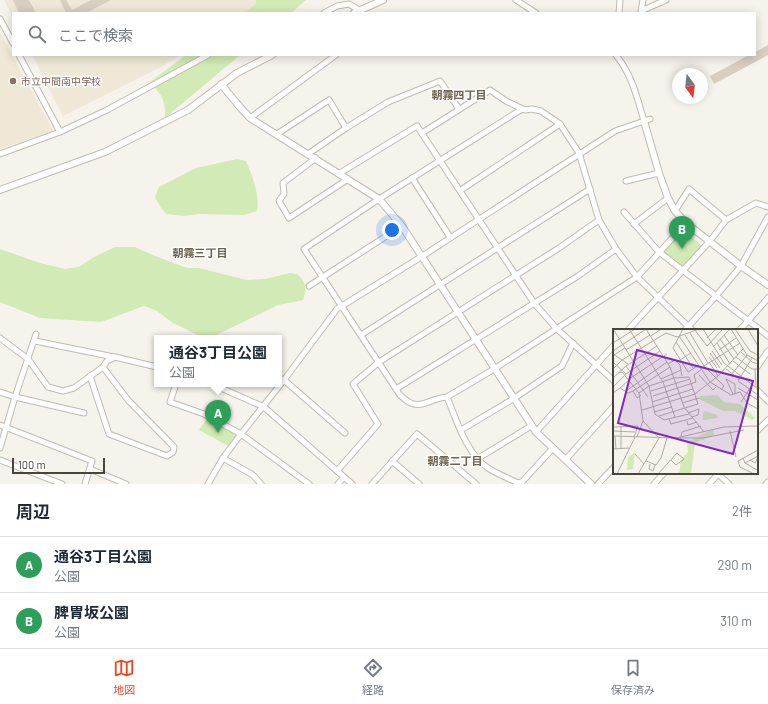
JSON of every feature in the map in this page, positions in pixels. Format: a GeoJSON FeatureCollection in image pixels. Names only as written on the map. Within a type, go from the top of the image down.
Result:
{"type":"FeatureCollection","features":[{"type":"Feature","properties":{"kind":"street"},"geometry":{"type":"LineString","coordinates":[[326,12],[337,6],[349,4],[357,12],[383,0]]}},
{"type":"Feature","properties":{"kind":"street"},"geometry":{"type":"LineString","coordinates":[[516,0],[534,12]]}},
{"type":"Feature","properties":{"kind":"street"},"geometry":{"type":"LineString","coordinates":[[619,12],[620,0]]}},
{"type":"Feature","properties":{"kind":"street"},"geometry":{"type":"LineString","coordinates":[[643,0],[641,11],[666,0]]}},
{"type":"Feature","properties":{"kind":"street"},"geometry":{"type":"LineString","coordinates":[[0,19],[12,41]]}},
{"type":"Feature","properties":{"kind":"street"},"geometry":{"type":"LineString","coordinates":[[20,56],[60,132]]}},
{"type":"Feature","properties":{"kind":"street"},"geometry":{"type":"LineString","coordinates":[[0,154],[60,132],[107,110],[206,56]]}},
{"type":"Feature","properties":{"kind":"street"},"geometry":{"type":"LineString","coordinates":[[0,190],[105,152],[188,110],[237,73],[270,56]]}},
{"type":"Feature","properties":{"kind":"street"},"geometry":{"type":"LineString","coordinates":[[250,118],[335,56]]}},
{"type":"Feature","properties":{"kind":"street"},"geometry":{"type":"LineString","coordinates":[[617,56],[624,65],[633,84],[659,173],[674,211],[686,223],[768,285]]}},
{"type":"Feature","properties":{"kind":"street"},"geometry":{"type":"LineString","coordinates":[[308,154],[388,102],[440,81],[459,110]]}},
{"type":"Feature","properties":{"kind":"street"},"geometry":{"type":"LineString","coordinates":[[221,84],[250,118],[340,173],[379,199],[402,226],[531,426],[591,484]]}},
{"type":"Feature","properties":{"kind":"street"},"geometry":{"type":"LineString","coordinates":[[422,133],[490,90],[506,101],[522,109],[541,110],[560,124],[579,153],[599,220],[616,249],[637,277],[688,329],[741,266],[768,217]]}},
{"type":"Feature","properties":{"kind":"street"},"geometry":{"type":"LineString","coordinates":[[277,134],[329,100],[346,128]]}},
{"type":"Feature","properties":{"kind":"street"},"geometry":{"type":"LineString","coordinates":[[522,109],[379,199],[304,249],[404,399],[413,405],[425,404],[438,398],[447,397],[494,369],[637,277],[686,223]]}},
{"type":"Feature","properties":{"kind":"street"},"geometry":{"type":"LineString","coordinates":[[345,433],[282,379],[337,309],[421,257],[579,153],[615,132],[650,119]]}},
{"type":"Feature","properties":{"kind":"street"},"geometry":{"type":"LineString","coordinates":[[461,190],[560,124]]}},
{"type":"Feature","properties":{"kind":"street"},"geometry":{"type":"LineString","coordinates":[[340,173],[417,126],[461,190],[534,303],[556,328],[613,380]]}},
{"type":"Feature","properties":{"kind":"street"},"geometry":{"type":"LineString","coordinates":[[316,158],[283,183],[284,194],[279,201],[290,218],[348,179]]}},
{"type":"Feature","properties":{"kind":"street"},"geometry":{"type":"LineString","coordinates":[[626,182],[659,173]]}},
{"type":"Feature","properties":{"kind":"street"},"geometry":{"type":"LineString","coordinates":[[412,178],[450,237]]}},
{"type":"Feature","properties":{"kind":"street"},"geometry":{"type":"LineString","coordinates":[[360,335],[590,189]]}},
{"type":"Feature","properties":{"kind":"street"},"geometry":{"type":"LineString","coordinates":[[674,211],[689,189],[726,220]]}},
{"type":"Feature","properties":{"kind":"street"},"geometry":{"type":"LineString","coordinates":[[634,224],[668,198]]}},
{"type":"Feature","properties":{"kind":"street"},"geometry":{"type":"LineString","coordinates":[[629,329],[710,241],[726,220],[756,203],[768,207]]}},
{"type":"Feature","properties":{"kind":"street"},"geometry":{"type":"LineString","coordinates":[[624,212],[659,252],[768,336]]}},
{"type":"Feature","properties":{"kind":"street"},"geometry":{"type":"LineString","coordinates":[[337,471],[378,424],[353,384],[379,362],[559,248],[599,220]]}},
{"type":"Feature","properties":{"kind":"street"},"geometry":{"type":"LineString","coordinates":[[309,286],[402,226]]}},
{"type":"Feature","properties":{"kind":"street"},"geometry":{"type":"LineString","coordinates":[[396,389],[578,276],[616,249]]}},
{"type":"Feature","properties":{"kind":"street"},"geometry":{"type":"LineString","coordinates":[[741,329],[768,298]]}},
{"type":"Feature","properties":{"kind":"street"},"geometry":{"type":"LineString","coordinates":[[0,448],[3,426],[15,397],[35,341],[36,334]]}},
{"type":"Feature","properties":{"kind":"street"},"geometry":{"type":"LineString","coordinates":[[0,338],[28,359],[48,387],[63,391],[74,388],[104,367],[107,361],[115,357]]}},
{"type":"Feature","properties":{"kind":"street"},"geometry":{"type":"LineString","coordinates":[[35,341],[115,357],[154,367]]}},
{"type":"Feature","properties":{"kind":"street"},"geometry":{"type":"LineString","coordinates":[[461,430],[513,399],[562,366],[573,343]]}},
{"type":"Feature","properties":{"kind":"street"},"geometry":{"type":"LineString","coordinates":[[536,432],[613,346]]}},
{"type":"Feature","properties":{"kind":"street"},"geometry":{"type":"LineString","coordinates":[[758,366],[768,351]]}},
{"type":"Feature","properties":{"kind":"street"},"geometry":{"type":"LineString","coordinates":[[90,376],[109,434],[167,456],[173,452],[174,447],[128,400],[104,367]]}},
{"type":"Feature","properties":{"kind":"street"},"geometry":{"type":"LineString","coordinates":[[175,387],[170,402],[204,414],[241,434],[309,484]]}},
{"type":"Feature","properties":{"kind":"street"},"geometry":{"type":"LineString","coordinates":[[225,387],[264,407],[352,484]]}},
{"type":"Feature","properties":{"kind":"street"},"geometry":{"type":"LineString","coordinates":[[208,484],[223,458],[264,407],[277,387]]}},
{"type":"Feature","properties":{"kind":"street"},"geometry":{"type":"LineString","coordinates":[[758,391],[768,400]]}},
{"type":"Feature","properties":{"kind":"street"},"geometry":{"type":"LineString","coordinates":[[0,392],[15,397],[84,413]]}},
{"type":"Feature","properties":{"kind":"street"},"geometry":{"type":"LineString","coordinates":[[447,397],[466,443],[477,459],[487,468],[518,483],[522,482],[553,448]]}},
{"type":"Feature","properties":{"kind":"street"},"geometry":{"type":"LineString","coordinates":[[566,459],[613,407]]}},
{"type":"Feature","properties":{"kind":"street"},"geometry":{"type":"LineString","coordinates":[[758,431],[768,420]]}},
{"type":"Feature","properties":{"kind":"street"},"geometry":{"type":"LineString","coordinates":[[3,426],[92,461],[86,484]]}},
{"type":"Feature","properties":{"kind":"street"},"geometry":{"type":"LineString","coordinates":[[477,459],[531,426]]}},
{"type":"Feature","properties":{"kind":"street"},"geometry":{"type":"LineString","coordinates":[[372,484],[417,434],[476,484]]}},
{"type":"Feature","properties":{"kind":"street"},"geometry":{"type":"LineString","coordinates":[[223,458],[253,475],[261,484]]}},
{"type":"Feature","properties":{"kind":"street"},"geometry":{"type":"LineString","coordinates":[[0,460],[62,484]]}},
{"type":"Feature","properties":{"kind":"street"},"geometry":{"type":"LineString","coordinates":[[392,461],[419,484]]}},
{"type":"Feature","properties":{"kind":"street"},"geometry":{"type":"LineString","coordinates":[[598,484],[613,468]]}},
{"type":"Feature","properties":{"kind":"street"},"geometry":{"type":"LineString","coordinates":[[90,470],[126,484]]}},
{"type":"Feature","properties":{"kind":"street"},"geometry":{"type":"LineString","coordinates":[[654,484],[663,474]]}},
{"type":"Feature","properties":{"kind":"street"},"geometry":{"type":"LineString","coordinates":[[708,484],[717,474]]}},
{"type":"Feature","properties":{"kind":"street"},"geometry":{"type":"LineString","coordinates":[[719,474],[729,484]]}},
{"type":"Feature","properties":{"kind":"street"},"geometry":{"type":"LineString","coordinates":[[338,484],[344,477]]}},
{"type":"Feature","properties":{"kind":"shaded area"},"geometry":{"type":"Polygon","coordinates":[[[4,0],[264,0],[246,12],[12,12],[12,16],[4,0]]]}},
{"type":"Feature","properties":{"kind":"shaded area","name":"市立中間南中学校"},"geometry":{"type":"Polygon","coordinates":[[[0,32],[53,131],[0,149],[0,32]]]}},
{"type":"Feature","properties":{"kind":"shaded area"},"geometry":{"type":"Polygon","coordinates":[[[33,56],[178,56],[163,66],[63,116],[33,56]]]}},
{"type":"Feature","properties":{"kind":"green space"},"geometry":{"type":"Polygon","coordinates":[[[256,0],[306,0],[292,12],[245,12],[256,4],[256,0]]]}},
{"type":"Feature","properties":{"kind":"green space"},"geometry":{"type":"Polygon","coordinates":[[[185,56],[239,56],[165,118],[164,102],[150,82],[185,56]]]}},
{"type":"Feature","properties":{"kind":"green space"},"geometry":{"type":"Polygon","coordinates":[[[237,159],[246,161],[251,172],[257,198],[257,211],[244,215],[199,214],[184,216],[167,214],[161,208],[155,197],[159,187],[196,168],[237,159]]]}},
{"type":"Feature","properties":{"kind":"green space"},"geometry":{"type":"Polygon","coordinates":[[[683,230],[702,246],[682,268],[662,252],[683,230]]]}},
{"type":"Feature","properties":{"kind":"green space"},"geometry":{"type":"Polygon","coordinates":[[[115,247],[135,247],[187,268],[199,268],[247,280],[265,279],[290,273],[297,274],[305,286],[304,296],[303,300],[278,305],[216,335],[198,335],[173,323],[157,311],[144,306],[101,322],[40,318],[0,302],[0,249],[40,263],[65,269],[79,267],[94,257],[115,247]]]}},
{"type":"Feature","properties":{"kind":"green space"},"geometry":{"type":"Polygon","coordinates":[[[207,418],[237,435],[228,446],[199,430],[207,418]]]}},
{"type":"Feature","properties":{"kind":"building"},"geometry":{"type":"Polygon","coordinates":[[[13,0],[29,0],[35,12],[19,12],[13,0]]]}},
{"type":"Feature","properties":{"kind":"building"},"geometry":{"type":"Polygon","coordinates":[[[60,0],[66,0],[72,10],[91,0],[111,0],[88,12],[66,12],[60,0]]]}},
{"type":"Feature","properties":{"kind":"building"},"geometry":{"type":"Polygon","coordinates":[[[768,45],[768,55],[714,84],[710,76],[747,56],[756,56],[756,51],[768,45]]]}},
{"type":"Feature","properties":{"kind":"place","name":"市立中間南中学校"},"geometry":{"type":"Point","coordinates":[13,81]}},
{"type":"Feature","properties":{"kind":"place","name":"脾胃坂公園"},"geometry":{"type":"Point","coordinates":[682,249]}},
{"type":"Feature","properties":{"kind":"place","name":"通谷3丁目公園"},"geometry":{"type":"Point","coordinates":[218,433]}},
{"type":"Feature","properties":{"kind":"district","name":"朝霧四丁目"},"geometry":{"type":"Point","coordinates":[459,94]}},
{"type":"Feature","properties":{"kind":"district","name":"朝霧三丁目"},"geometry":{"type":"Point","coordinates":[200,252]}},
{"type":"Feature","properties":{"kind":"district","name":"朝霧二丁目"},"geometry":{"type":"Point","coordinates":[455,460]}}]}
